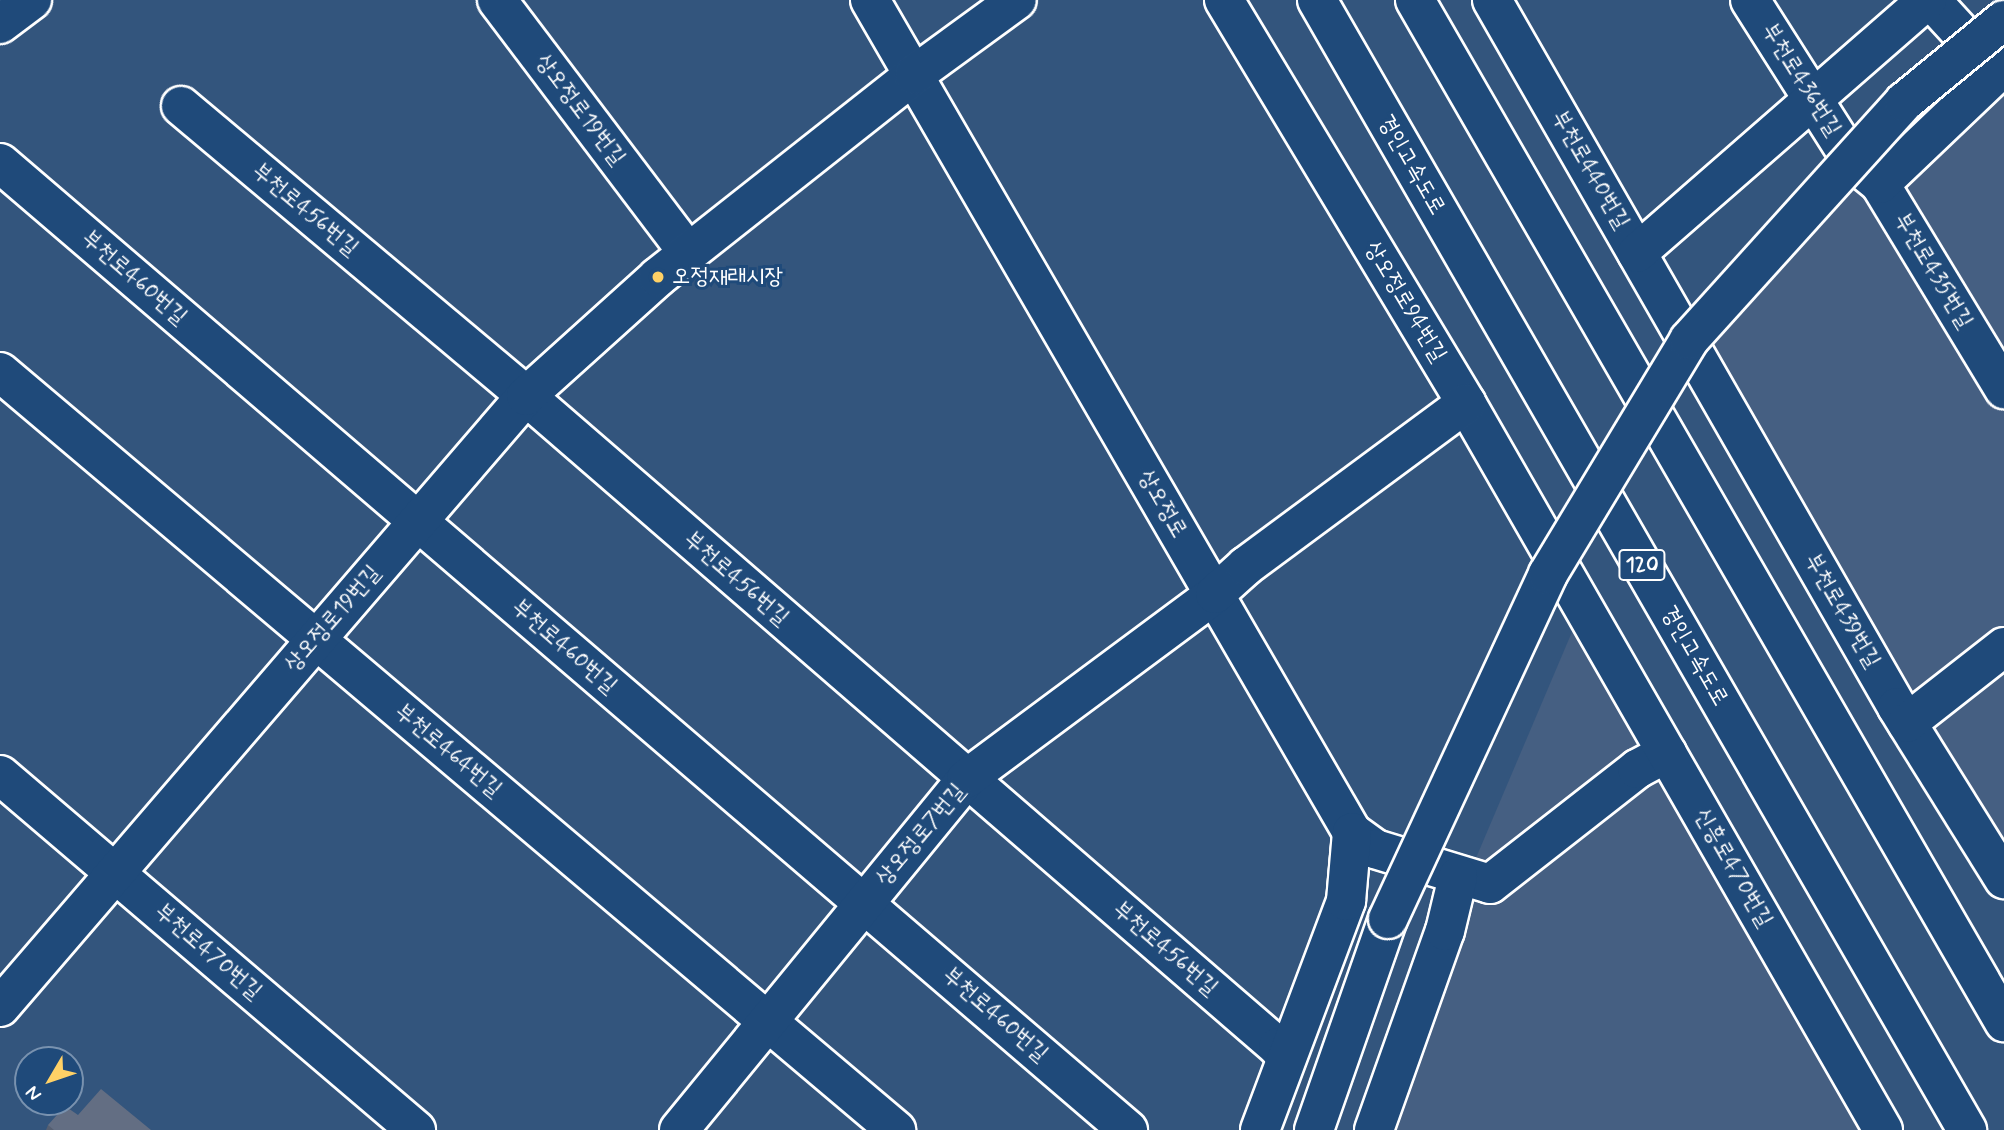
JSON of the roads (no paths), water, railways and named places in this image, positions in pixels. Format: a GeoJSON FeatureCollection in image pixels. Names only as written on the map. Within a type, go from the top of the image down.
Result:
{"type":"FeatureCollection","features":[{"type":"Feature","properties":{"kind":"main road"},"geometry":{"type":"LineString","coordinates":[[0,24],[32,0]]}},
{"type":"Feature","properties":{"kind":"main road","name":"상오정로19번길"},"geometry":{"type":"LineString","coordinates":[[496,0],[688,253]]}},
{"type":"Feature","properties":{"kind":"main road","name":"상오정로"},"geometry":{"type":"LineString","coordinates":[[870,0],[1352,832],[1375,849],[1474,881]]}},
{"type":"Feature","properties":{"kind":"main road"},"geometry":{"type":"LineString","coordinates":[[914,75],[1017,0]]}},
{"type":"Feature","properties":{"kind":"main road","name":"상오정로94번길"},"geometry":{"type":"LineString","coordinates":[[1224,0],[1466,403],[1583,606]]}},
{"type":"Feature","properties":{"kind":"main road","name":"경인고속도로"},"geometry":{"type":"LineString","coordinates":[[1317,0],[1967,1130]]}},
{"type":"Feature","properties":{"kind":"main road"},"geometry":{"type":"LineString","coordinates":[[1415,0],[2004,1022]]}},
{"type":"Feature","properties":{"kind":"main road","name":"부천로440번길"},"geometry":{"type":"LineString","coordinates":[[1492,0],[1687,340]]}},
{"type":"Feature","properties":{"kind":"main road","name":"부천로436번길"},"geometry":{"type":"LineString","coordinates":[[1750,0],[1813,100],[1866,173]]}},
{"type":"Feature","properties":{"kind":"main road"},"geometry":{"type":"LineString","coordinates":[[1637,253],[1929,0],[2002,73],[1866,173]]}},
{"type":"Feature","properties":{"kind":"main road"},"geometry":{"type":"LineString","coordinates":[[1314,1130],[1388,919],[1548,574],[1689,340],[1904,102],[2004,20]]}},
{"type":"Feature","properties":{"kind":"main road","name":"상오정로19번길"},"geometry":{"type":"LineString","coordinates":[[0,1007],[526,396],[688,253],[914,75]]}},
{"type":"Feature","properties":{"kind":"main road","name":"부천로456번길"},"geometry":{"type":"LineString","coordinates":[[181,106],[526,396],[1278,1047],[1286,1057]]}},
{"type":"Feature","properties":{"kind":"main road","name":"부천로460번길"},"geometry":{"type":"LineString","coordinates":[[0,163],[1128,1130]]}},
{"type":"Feature","properties":{"kind":"main road","name":"부천로435번길"},"geometry":{"type":"LineString","coordinates":[[1866,173],[2004,389]]}},
{"type":"Feature","properties":{"kind":"main road","name":"부천로439번길"},"geometry":{"type":"LineString","coordinates":[[1687,340],[1907,723],[2004,879]]}},
{"type":"Feature","properties":{"kind":"main road","name":"부천로464번길"},"geometry":{"type":"LineString","coordinates":[[0,372],[896,1130]]}},
{"type":"Feature","properties":{"kind":"main road","name":"상오정로7번길"},"geometry":{"type":"LineString","coordinates":[[679,1130],[966,779],[1466,403]]}},
{"type":"Feature","properties":{"kind":"main road","name":"신흥로470번길"},"geometry":{"type":"LineString","coordinates":[[1583,606],[1883,1130]]}},
{"type":"Feature","properties":{"kind":"main road"},"geometry":{"type":"LineString","coordinates":[[1907,723],[2004,647]]}},
{"type":"Feature","properties":{"kind":"main road"},"geometry":{"type":"LineString","coordinates":[[1378,1128],[1445,931],[1474,881],[1637,769],[1667,753]]}},
{"type":"Feature","properties":{"kind":"main road","name":"부천로470번길"},"geometry":{"type":"LineString","coordinates":[[0,775],[416,1130]]}},
{"type":"Feature","properties":{"kind":"main road"},"geometry":{"type":"LineString","coordinates":[[1260,1130],[1346,901],[1352,832]]}},
{"type":"Feature","properties":{"kind":"place","name":"오정재래시장"},"geometry":{"type":"Point","coordinates":[658,277]}}]}
